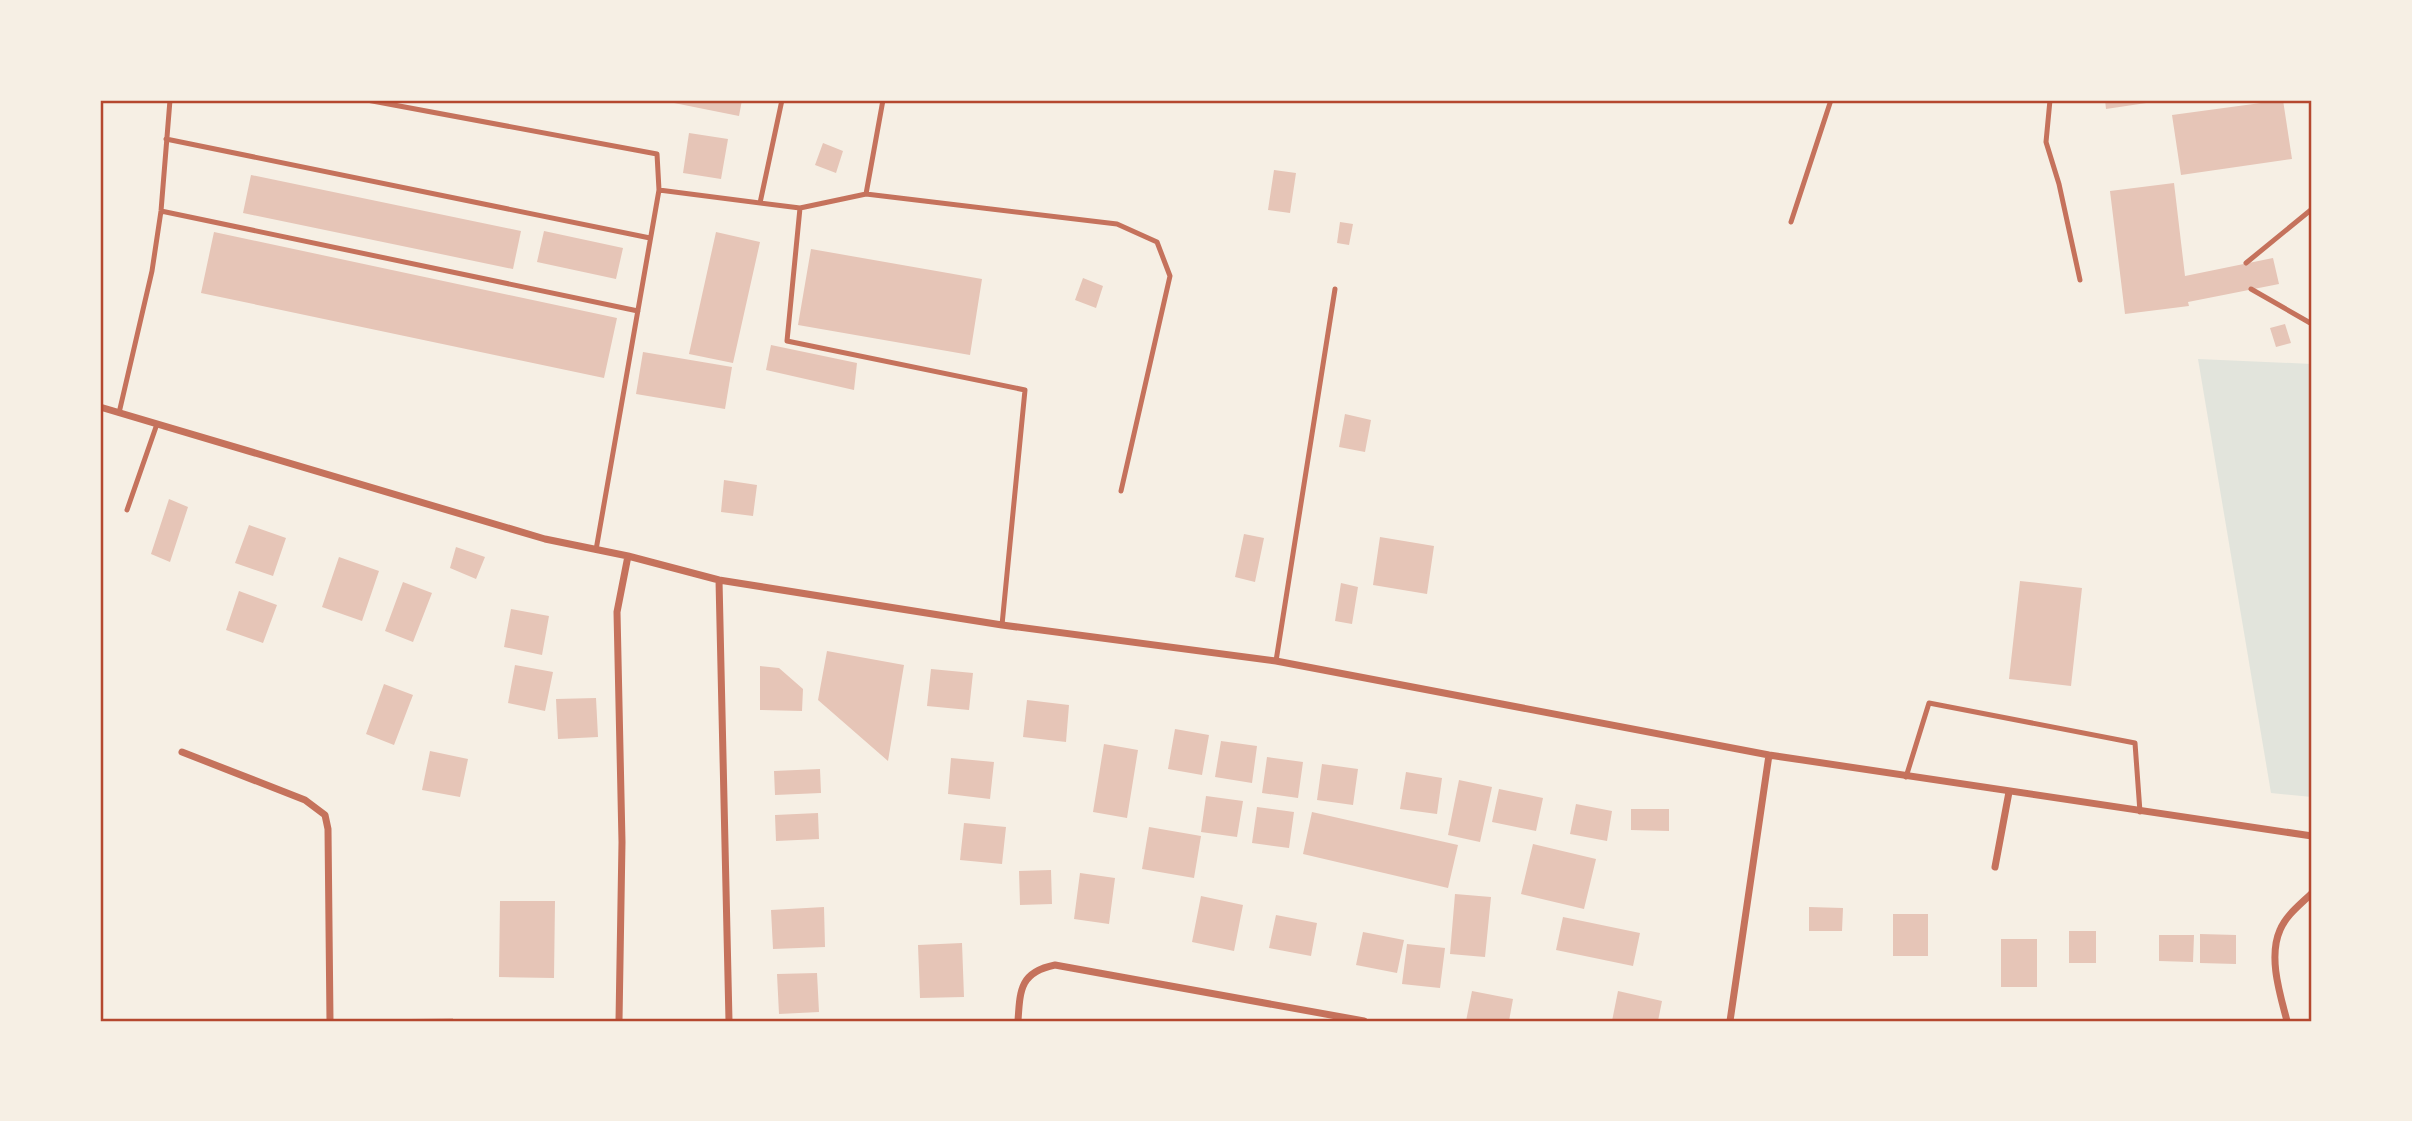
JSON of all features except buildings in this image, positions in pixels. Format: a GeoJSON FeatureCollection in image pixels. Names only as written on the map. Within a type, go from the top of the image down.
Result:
{"type":"FeatureCollection","features":[{"type":"Feature","properties":{"kind":"street"},"geometry":{"type":"LineString","coordinates":[[100,407],[545,539],[628,556],[719,580],[1002,625],[1276,661],[1769,755],[2312,836]]}},
{"type":"Feature","properties":{"kind":"street"},"geometry":{"type":"LineString","coordinates":[[619,1021],[622,842],[617,612],[628,556]]}},
{"type":"Feature","properties":{"kind":"street"},"geometry":{"type":"LineString","coordinates":[[719,580],[729,1021]]}},
{"type":"Feature","properties":{"kind":"street"},"geometry":{"type":"LineString","coordinates":[[182,752],[305,800],[325,815],[328,830],[330,1021]]}},
{"type":"Feature","properties":{"kind":"street"},"geometry":{"type":"LineString","coordinates":[[1730,1021],[1769,755]]}},
{"type":"Feature","properties":{"kind":"street"},"geometry":{"type":"LineString","coordinates":[[1995,867],[2009,792]]}},
{"type":"Feature","properties":{"kind":"street"},"geometry":{"type":"LineString","coordinates":[[2287,1021],[2277,975],[2276,946],[2286,919],[2312,893]]}},
{"type":"Feature","properties":{"kind":"street"},"geometry":{"type":"LineString","coordinates":[[1018,1021],[1019,992],[1024,982],[1041,968],[1055,965],[1364,1021]]}},
{"type":"Feature","properties":{"kind":"lane"},"geometry":{"type":"LineString","coordinates":[[119,413],[152,271],[162,211],[170,100]]}},
{"type":"Feature","properties":{"kind":"lane"},"geometry":{"type":"LineString","coordinates":[[368,100],[657,154],[659,190],[596,550]]}},
{"type":"Feature","properties":{"kind":"lane"},"geometry":{"type":"LineString","coordinates":[[760,203],[782,100]]}},
{"type":"Feature","properties":{"kind":"lane"},"geometry":{"type":"LineString","coordinates":[[866,194],[883,100]]}},
{"type":"Feature","properties":{"kind":"lane"},"geometry":{"type":"LineString","coordinates":[[1791,222],[1831,100]]}},
{"type":"Feature","properties":{"kind":"lane"},"geometry":{"type":"LineString","coordinates":[[2050,100],[2046,142],[2059,184],[2080,280]]}},
{"type":"Feature","properties":{"kind":"lane"},"geometry":{"type":"LineString","coordinates":[[166,139],[650,238]]}},
{"type":"Feature","properties":{"kind":"lane"},"geometry":{"type":"LineString","coordinates":[[659,190],[800,208],[866,194],[1117,223],[1157,242],[1170,276],[1121,491]]}},
{"type":"Feature","properties":{"kind":"lane"},"geometry":{"type":"LineString","coordinates":[[800,208],[787,341],[1025,390],[1002,625]]}},
{"type":"Feature","properties":{"kind":"lane"},"geometry":{"type":"LineString","coordinates":[[2246,263],[2312,209]]}},
{"type":"Feature","properties":{"kind":"lane"},"geometry":{"type":"LineString","coordinates":[[162,211],[638,310]]}},
{"type":"Feature","properties":{"kind":"lane"},"geometry":{"type":"LineString","coordinates":[[1276,661],[1335,289]]}},
{"type":"Feature","properties":{"kind":"lane"},"geometry":{"type":"LineString","coordinates":[[2251,289],[2312,324]]}},
{"type":"Feature","properties":{"kind":"lane"},"geometry":{"type":"LineString","coordinates":[[127,510],[157,424]]}},
{"type":"Feature","properties":{"kind":"lane"},"geometry":{"type":"LineString","coordinates":[[1906,776],[1929,703],[2135,743],[2140,812]]}},
{"type":"Feature","properties":{"kind":"shaded area"},"geometry":{"type":"Polygon","coordinates":[[[2198,359],[2312,364],[2312,797],[2271,793],[2198,359]]]}}]}
